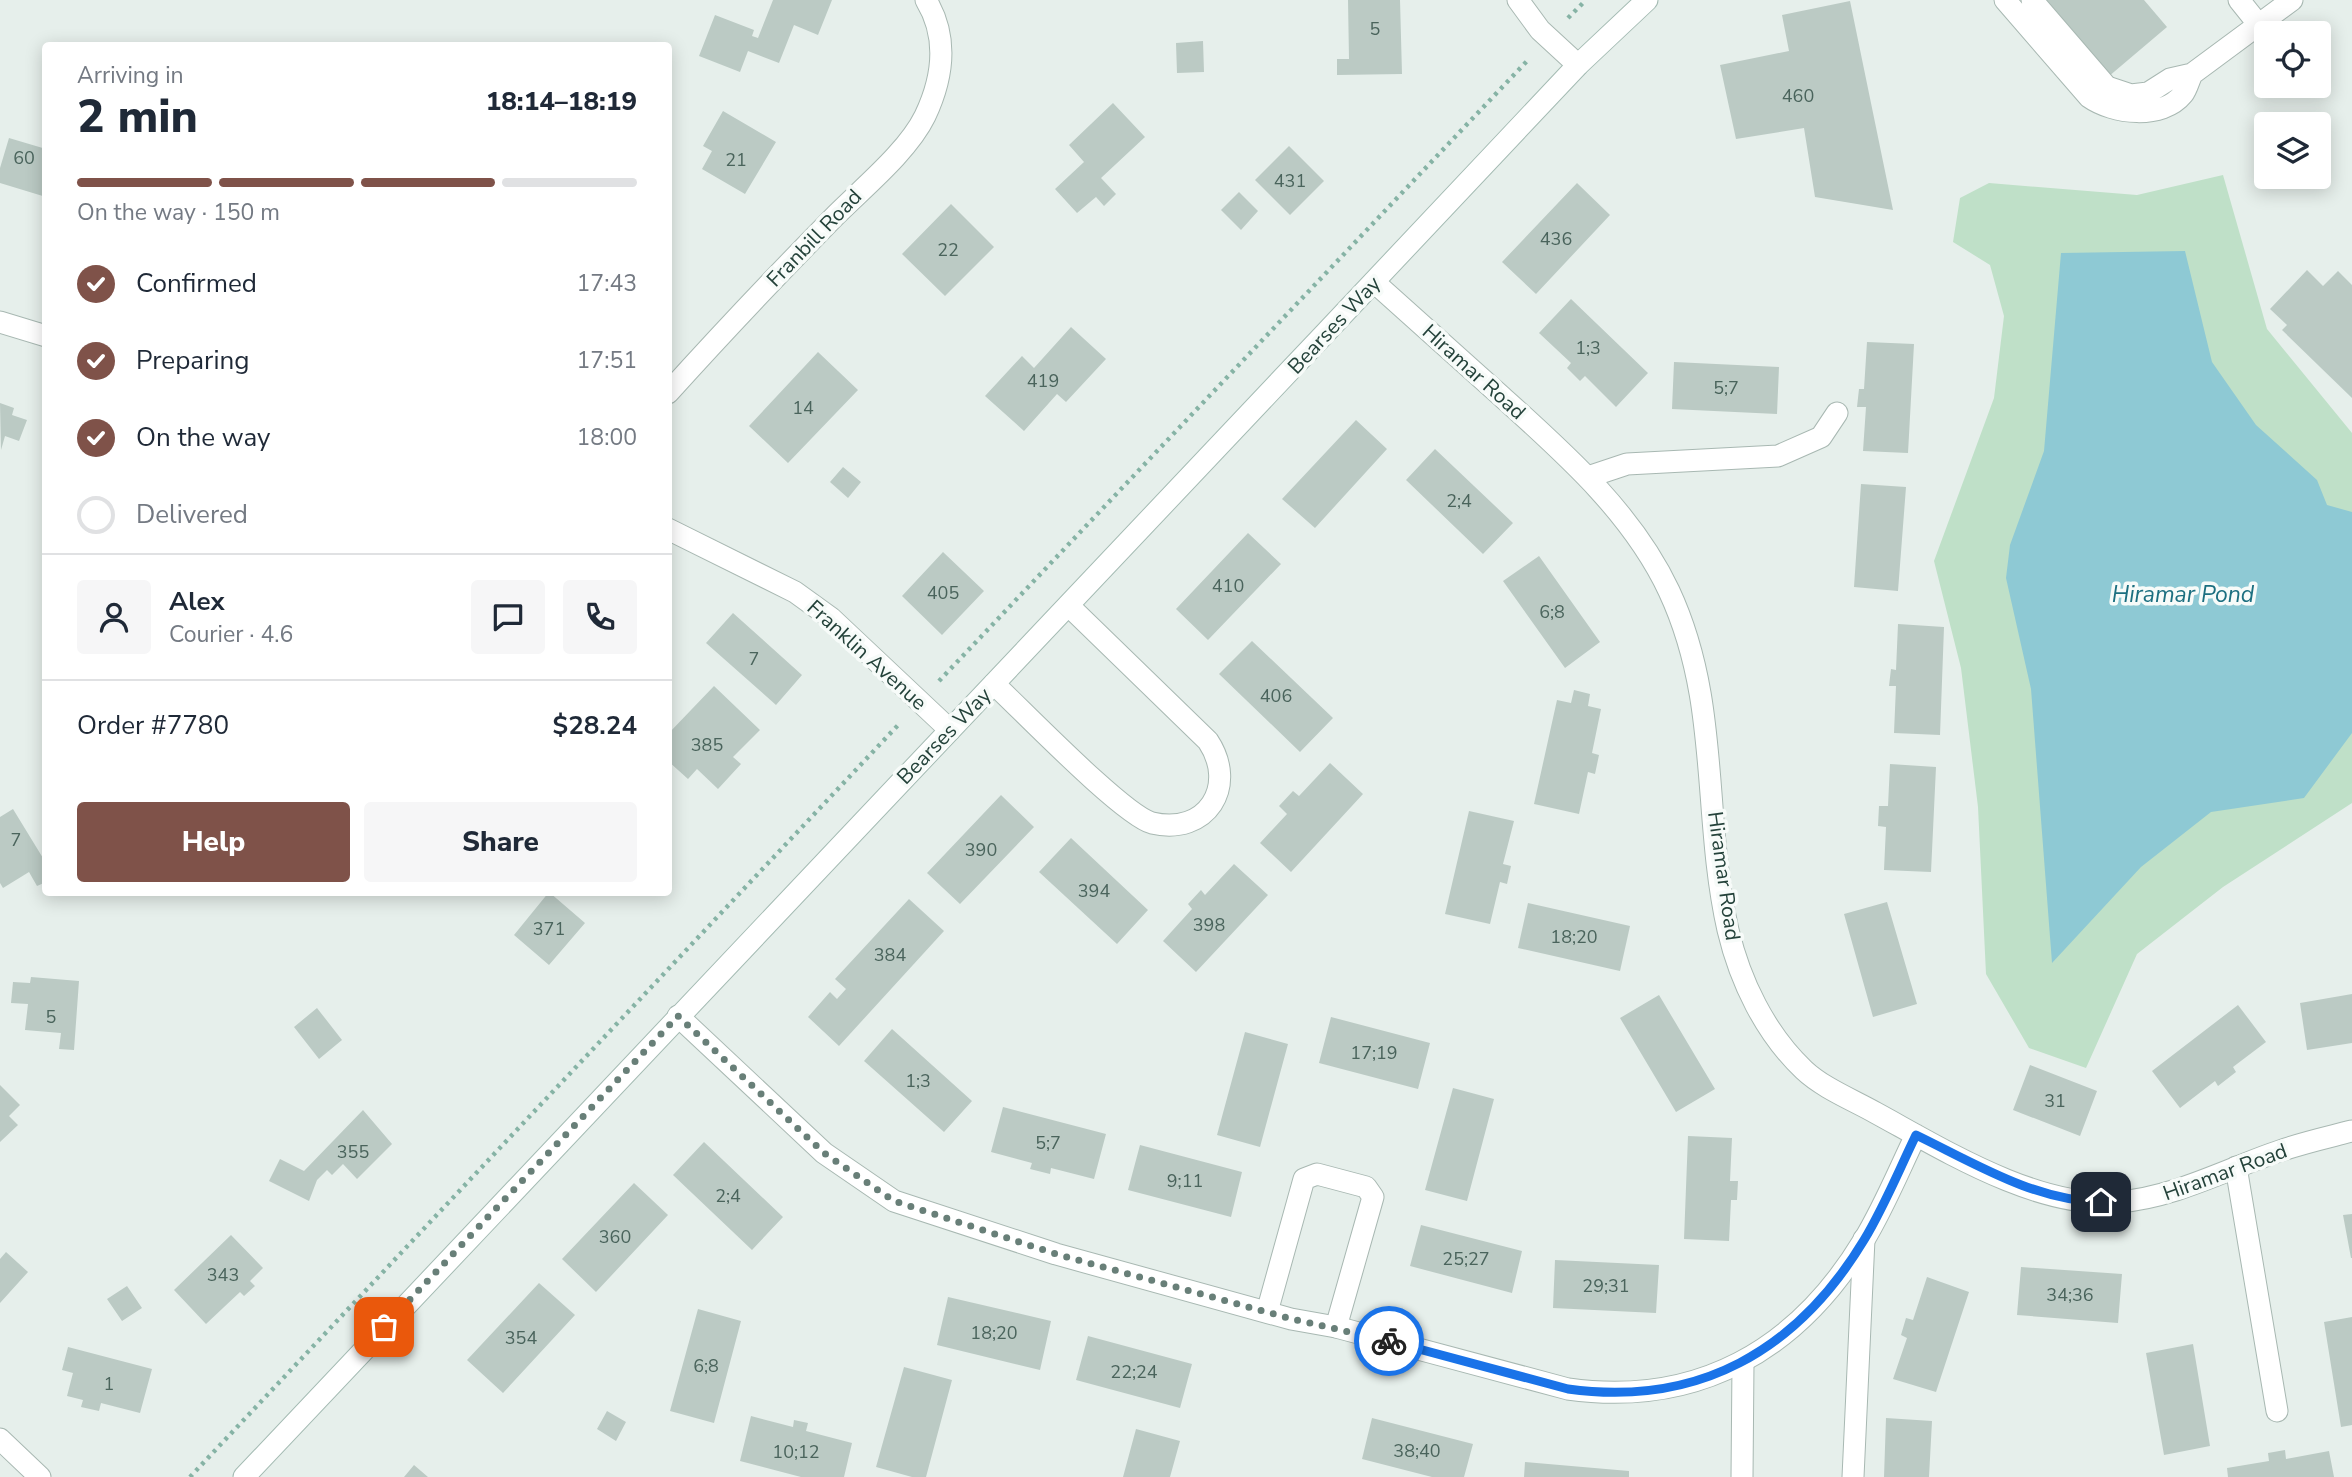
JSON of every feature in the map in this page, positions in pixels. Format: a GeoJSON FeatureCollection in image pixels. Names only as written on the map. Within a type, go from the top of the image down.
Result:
{"type":"FeatureCollection","features":[{"type":"Feature","properties":{"kind":"street","name":"Franbill Road"},"geometry":{"type":"LineString","coordinates":[[672,389],[734,319],[898,153],[924,119],[943,58],[940,37],[926,0]]}},
{"type":"Feature","properties":{"kind":"street"},"geometry":{"type":"LineString","coordinates":[[1518,0],[1540,30],[1578,65]]}},
{"type":"Feature","properties":{"kind":"street","name":"Bearses Way"},"geometry":{"type":"LineString","coordinates":[[244,1477],[1578,65],[1647,0]]}},
{"type":"Feature","properties":{"kind":"street"},"geometry":{"type":"LineString","coordinates":[[2005,0],[2089,97],[2099,103],[2124,110],[2151,111],[2171,104],[2183,94],[2192,74]]}},
{"type":"Feature","properties":{"kind":"street"},"geometry":{"type":"LineString","coordinates":[[2032,0],[2107,87],[2131,95],[2148,93],[2170,79],[2192,74],[2254,29]]}},
{"type":"Feature","properties":{"kind":"street"},"geometry":{"type":"LineString","coordinates":[[2239,0],[2256,21]]}},
{"type":"Feature","properties":{"kind":"street"},"geometry":{"type":"LineString","coordinates":[[2264,21],[2292,0]]}},
{"type":"Feature","properties":{"kind":"street","name":"Hiramar Road"},"geometry":{"type":"LineString","coordinates":[[1374,282],[1588,477],[1652,560],[1679,614],[1696,665],[1709,743],[1723,897],[1745,985],[1774,1033],[1805,1071],[1916,1135],[2013,1182],[2062,1198],[2085,1202],[2149,1198],[2276,1152],[2352,1131]]}},
{"type":"Feature","properties":{"kind":"street"},"geometry":{"type":"LineString","coordinates":[[0,322],[42,335]]}},
{"type":"Feature","properties":{"kind":"street"},"geometry":{"type":"LineString","coordinates":[[1588,477],[1627,464],[1778,456],[1821,437],[1837,413]]}},
{"type":"Feature","properties":{"kind":"street","name":"Franklin Avenue"},"geometry":{"type":"LineString","coordinates":[[672,531],[795,592],[831,618],[950,730]]}},
{"type":"Feature","properties":{"kind":"street"},"geometry":{"type":"LineString","coordinates":[[994,684],[1134,815],[1168,825],[1186,824],[1201,816],[1213,804],[1219,788],[1217,756],[1208,741],[1069,606]]}},
{"type":"Feature","properties":{"kind":"street"},"geometry":{"type":"LineString","coordinates":[[678,1016],[824,1153],[894,1201],[1056,1254],[1266,1312],[1336,1327],[1568,1389],[1594,1392],[1620,1394],[1671,1389],[1715,1376],[1743,1363],[1776,1339],[1829,1289],[1864,1239],[1916,1135]]}},
{"type":"Feature","properties":{"kind":"street"},"geometry":{"type":"LineString","coordinates":[[2236,1167],[2277,1411]]}},
{"type":"Feature","properties":{"kind":"street"},"geometry":{"type":"LineString","coordinates":[[1266,1312],[1304,1179],[1317,1174],[1366,1187],[1373,1197],[1336,1327]]}},
{"type":"Feature","properties":{"kind":"street"},"geometry":{"type":"LineString","coordinates":[[1853,1477],[1864,1239]]}},
{"type":"Feature","properties":{"kind":"street"},"geometry":{"type":"LineString","coordinates":[[1742,1477],[1743,1363]]}},
{"type":"Feature","properties":{"kind":"street"},"geometry":{"type":"LineString","coordinates":[[0,1439],[40,1477]]}},
{"type":"Feature","properties":{"kind":"path"},"geometry":{"type":"LineString","coordinates":[[946,674],[1505,85]]}},
{"type":"Feature","properties":{"kind":"path"},"geometry":{"type":"LineString","coordinates":[[190,1477],[896,727]]}},
{"type":"Feature","properties":{"kind":"green space"},"geometry":{"type":"Polygon","coordinates":[[[2223,175],[2267,329],[2352,433],[2352,803],[2223,887],[2137,954],[2086,1068],[2029,1048],[1986,974],[1978,807],[1961,668],[1934,561],[1994,398],[2004,316],[1990,265],[1953,242],[1960,198],[1989,183],[2137,195],[2223,175]]]}},
{"type":"Feature","properties":{"kind":"water","name":"Hiramar Pond"},"geometry":{"type":"Polygon","coordinates":[[[2185,251],[2212,362],[2256,425],[2317,480],[2327,505],[2352,512],[2352,733],[2304,798],[2211,812],[2141,867],[2052,963],[2031,689],[2006,578],[2010,545],[2044,451],[2061,253],[2185,251]]]}},
{"type":"Feature","properties":{"kind":"building"},"geometry":{"type":"Polygon","coordinates":[[[773,0],[832,0],[818,35],[794,25],[779,63],[748,51],[740,72],[699,56],[715,15],[754,30],[752,36],[758,38],[773,0]]]}},
{"type":"Feature","properties":{"kind":"building"},"geometry":{"type":"Polygon","coordinates":[[[1348,0],[1400,0],[1402,74],[1337,75],[1337,59],[1349,59],[1348,0]]]}},
{"type":"Feature","properties":{"kind":"building"},"geometry":{"type":"Polygon","coordinates":[[[2043,0],[2144,0],[2167,27],[2108,77],[2043,0]]]}},
{"type":"Feature","properties":{"kind":"building"},"geometry":{"type":"Polygon","coordinates":[[[1850,1],[1893,210],[1815,197],[1804,128],[1736,139],[1720,65],[1789,51],[1782,15],[1850,1]]]}},
{"type":"Feature","properties":{"kind":"building"},"geometry":{"type":"Polygon","coordinates":[[[1203,41],[1204,72],[1177,73],[1176,43],[1203,41]]]}},
{"type":"Feature","properties":{"kind":"building"},"geometry":{"type":"Polygon","coordinates":[[[1113,103],[1145,137],[1101,178],[1116,194],[1104,206],[1096,197],[1077,213],[1055,189],[1084,162],[1069,145],[1113,103]]]}},
{"type":"Feature","properties":{"kind":"building"},"geometry":{"type":"Polygon","coordinates":[[[723,111],[776,142],[745,194],[702,169],[712,151],[703,146],[723,111]]]}},
{"type":"Feature","properties":{"kind":"building"},"geometry":{"type":"Polygon","coordinates":[[[9,138],[42,148],[42,196],[0,183],[0,168],[9,138]]]}},
{"type":"Feature","properties":{"kind":"building"},"geometry":{"type":"Polygon","coordinates":[[[1289,146],[1324,181],[1290,215],[1255,180],[1289,146]]]}},
{"type":"Feature","properties":{"kind":"building"},"geometry":{"type":"Polygon","coordinates":[[[1577,183],[1610,215],[1536,294],[1502,262],[1577,183]]]}},
{"type":"Feature","properties":{"kind":"building"},"geometry":{"type":"Polygon","coordinates":[[[1239,192],[1258,211],[1241,230],[1221,210],[1239,192]]]}},
{"type":"Feature","properties":{"kind":"building"},"geometry":{"type":"Polygon","coordinates":[[[951,204],[994,247],[945,296],[902,254],[951,204]]]}},
{"type":"Feature","properties":{"kind":"building"},"geometry":{"type":"Polygon","coordinates":[[[2307,270],[2323,286],[2338,271],[2352,285],[2352,398],[2282,330],[2287,325],[2270,309],[2307,270]]]}},
{"type":"Feature","properties":{"kind":"building"},"geometry":{"type":"Polygon","coordinates":[[[1571,299],[1648,373],[1616,407],[1585,376],[1580,381],[1567,368],[1571,363],[1539,333],[1571,299]]]}},
{"type":"Feature","properties":{"kind":"building"},"geometry":{"type":"Polygon","coordinates":[[[1071,327],[1106,359],[1066,402],[1057,394],[1024,431],[985,396],[1022,356],[1034,368],[1071,327]]]}},
{"type":"Feature","properties":{"kind":"building"},"geometry":{"type":"Polygon","coordinates":[[[1867,342],[1914,344],[1908,453],[1863,451],[1866,407],[1857,407],[1859,389],[1864,389],[1867,342]]]}},
{"type":"Feature","properties":{"kind":"building"},"geometry":{"type":"Polygon","coordinates":[[[818,352],[858,390],[788,463],[749,426],[818,352]]]}},
{"type":"Feature","properties":{"kind":"building"},"geometry":{"type":"Polygon","coordinates":[[[1674,362],[1779,367],[1777,414],[1672,409],[1674,362]]]}},
{"type":"Feature","properties":{"kind":"building"},"geometry":{"type":"Polygon","coordinates":[[[0,403],[14,408],[12,415],[27,420],[19,441],[5,436],[1,450],[0,403]]]}},
{"type":"Feature","properties":{"kind":"building"},"geometry":{"type":"Polygon","coordinates":[[[1356,420],[1387,449],[1315,528],[1282,499],[1356,420]]]}},
{"type":"Feature","properties":{"kind":"building"},"geometry":{"type":"Polygon","coordinates":[[[1435,449],[1513,523],[1483,554],[1406,480],[1435,449]]]}},
{"type":"Feature","properties":{"kind":"building"},"geometry":{"type":"Polygon","coordinates":[[[843,467],[861,482],[848,498],[830,482],[843,467]]]}},
{"type":"Feature","properties":{"kind":"building"},"geometry":{"type":"Polygon","coordinates":[[[1861,484],[1906,487],[1898,591],[1854,587],[1861,484]]]}},
{"type":"Feature","properties":{"kind":"building"},"geometry":{"type":"Polygon","coordinates":[[[1248,533],[1281,564],[1208,640],[1176,609],[1248,533]]]}},
{"type":"Feature","properties":{"kind":"building"},"geometry":{"type":"Polygon","coordinates":[[[943,552],[984,591],[942,635],[902,596],[943,552]]]}},
{"type":"Feature","properties":{"kind":"building"},"geometry":{"type":"Polygon","coordinates":[[[1539,556],[1600,642],[1565,668],[1503,581],[1539,556]]]}},
{"type":"Feature","properties":{"kind":"building"},"geometry":{"type":"Polygon","coordinates":[[[733,613],[802,675],[776,705],[706,643],[733,613]]]}},
{"type":"Feature","properties":{"kind":"building"},"geometry":{"type":"Polygon","coordinates":[[[1898,624],[1944,627],[1940,735],[1894,733],[1896,686],[1889,686],[1891,669],[1896,670],[1898,624]]]}},
{"type":"Feature","properties":{"kind":"building"},"geometry":{"type":"Polygon","coordinates":[[[1252,641],[1333,718],[1300,752],[1219,674],[1252,641]]]}},
{"type":"Feature","properties":{"kind":"building"},"geometry":{"type":"Polygon","coordinates":[[[714,686],[760,730],[733,757],[741,764],[718,789],[697,769],[688,779],[672,765],[672,730],[714,686]]]}},
{"type":"Feature","properties":{"kind":"building"},"geometry":{"type":"Polygon","coordinates":[[[1574,690],[1590,694],[1588,706],[1601,709],[1592,753],[1599,755],[1595,774],[1588,772],[1579,814],[1534,804],[1557,700],[1571,703],[1574,690]]]}},
{"type":"Feature","properties":{"kind":"building"},"geometry":{"type":"Polygon","coordinates":[[[1330,763],[1363,794],[1291,872],[1260,843],[1287,814],[1279,806],[1293,791],[1299,796],[1330,763]]]}},
{"type":"Feature","properties":{"kind":"building"},"geometry":{"type":"Polygon","coordinates":[[[1890,764],[1936,767],[1931,872],[1884,870],[1886,827],[1878,826],[1879,806],[1888,806],[1890,764]]]}},
{"type":"Feature","properties":{"kind":"building"},"geometry":{"type":"Polygon","coordinates":[[[1001,795],[1034,827],[960,904],[927,873],[1001,795]]]}},
{"type":"Feature","properties":{"kind":"building"},"geometry":{"type":"Polygon","coordinates":[[[13,809],[42,856],[42,884],[37,886],[29,872],[3,888],[0,883],[0,817],[13,809]]]}},
{"type":"Feature","properties":{"kind":"building"},"geometry":{"type":"Polygon","coordinates":[[[1469,811],[1514,821],[1503,864],[1511,866],[1507,884],[1500,882],[1490,924],[1445,914],[1469,811]]]}},
{"type":"Feature","properties":{"kind":"building"},"geometry":{"type":"Polygon","coordinates":[[[1071,838],[1148,910],[1117,944],[1039,872],[1071,838]]]}},
{"type":"Feature","properties":{"kind":"building"},"geometry":{"type":"Polygon","coordinates":[[[1234,864],[1268,895],[1196,972],[1163,941],[1192,909],[1188,904],[1201,890],[1205,895],[1234,864]]]}},
{"type":"Feature","properties":{"kind":"building"},"geometry":{"type":"Polygon","coordinates":[[[546,896],[554,896],[585,923],[549,965],[514,935],[546,896]]]}},
{"type":"Feature","properties":{"kind":"building"},"geometry":{"type":"Polygon","coordinates":[[[909,899],[944,931],[839,1046],[808,1017],[830,992],[837,999],[846,989],[835,979],[909,899]]]}},
{"type":"Feature","properties":{"kind":"building"},"geometry":{"type":"Polygon","coordinates":[[[1887,902],[1917,1004],[1873,1017],[1844,914],[1887,902]]]}},
{"type":"Feature","properties":{"kind":"building"},"geometry":{"type":"Polygon","coordinates":[[[1528,903],[1630,926],[1620,971],[1518,948],[1528,903]]]}},
{"type":"Feature","properties":{"kind":"building"},"geometry":{"type":"Polygon","coordinates":[[[31,977],[79,981],[74,1050],[59,1049],[61,1033],[25,1030],[28,1004],[11,1003],[13,982],[30,983],[31,977]]]}},
{"type":"Feature","properties":{"kind":"building"},"geometry":{"type":"Polygon","coordinates":[[[2352,994],[2352,1043],[2307,1050],[2300,1003],[2352,994]]]}},
{"type":"Feature","properties":{"kind":"building"},"geometry":{"type":"Polygon","coordinates":[[[1659,995],[1715,1089],[1676,1112],[1620,1018],[1659,995]]]}},
{"type":"Feature","properties":{"kind":"building"},"geometry":{"type":"Polygon","coordinates":[[[2238,1005],[2266,1042],[2233,1067],[2236,1072],[2218,1086],[2215,1081],[2180,1108],[2152,1071],[2238,1005]]]}},
{"type":"Feature","properties":{"kind":"building"},"geometry":{"type":"Polygon","coordinates":[[[317,1008],[342,1040],[319,1059],[294,1027],[317,1008]]]}},
{"type":"Feature","properties":{"kind":"building"},"geometry":{"type":"Polygon","coordinates":[[[1331,1017],[1430,1043],[1418,1089],[1319,1063],[1331,1017]]]}},
{"type":"Feature","properties":{"kind":"building"},"geometry":{"type":"Polygon","coordinates":[[[892,1029],[972,1101],[944,1132],[864,1061],[892,1029]]]}},
{"type":"Feature","properties":{"kind":"building"},"geometry":{"type":"Polygon","coordinates":[[[1245,1032],[1288,1044],[1260,1147],[1217,1135],[1245,1032]]]}},
{"type":"Feature","properties":{"kind":"building"},"geometry":{"type":"Polygon","coordinates":[[[2030,1065],[2097,1091],[2080,1136],[2013,1110],[2030,1065]]]}},
{"type":"Feature","properties":{"kind":"building"},"geometry":{"type":"Polygon","coordinates":[[[0,1085],[20,1105],[9,1116],[18,1125],[0,1142],[0,1085]]]}},
{"type":"Feature","properties":{"kind":"building"},"geometry":{"type":"Polygon","coordinates":[[[1453,1088],[1494,1099],[1467,1201],[1425,1190],[1453,1088]]]}},
{"type":"Feature","properties":{"kind":"building"},"geometry":{"type":"Polygon","coordinates":[[[1003,1107],[1106,1134],[1094,1179],[1051,1168],[1050,1174],[1030,1169],[1032,1163],[991,1152],[1003,1107]]]}},
{"type":"Feature","properties":{"kind":"building"},"geometry":{"type":"Polygon","coordinates":[[[363,1110],[392,1144],[357,1179],[343,1164],[332,1175],[327,1170],[317,1180],[309,1201],[269,1181],[280,1159],[304,1171],[363,1110]]]}},
{"type":"Feature","properties":{"kind":"building"},"geometry":{"type":"Polygon","coordinates":[[[1688,1136],[1732,1138],[1730,1181],[1738,1181],[1737,1200],[1731,1200],[1729,1241],[1684,1239],[1688,1136]]]}},
{"type":"Feature","properties":{"kind":"building"},"geometry":{"type":"Polygon","coordinates":[[[704,1142],[783,1217],[752,1250],[673,1175],[704,1142]]]}},
{"type":"Feature","properties":{"kind":"building"},"geometry":{"type":"Polygon","coordinates":[[[1140,1145],[1242,1172],[1231,1217],[1128,1190],[1140,1145]]]}},
{"type":"Feature","properties":{"kind":"building"},"geometry":{"type":"Polygon","coordinates":[[[634,1183],[668,1215],[596,1292],[562,1259],[634,1183]]]}},
{"type":"Feature","properties":{"kind":"building"},"geometry":{"type":"Polygon","coordinates":[[[2352,1214],[2352,1258],[2351,1258],[2343,1215],[2352,1214]]]}},
{"type":"Feature","properties":{"kind":"building"},"geometry":{"type":"Polygon","coordinates":[[[1421,1225],[1522,1251],[1512,1293],[1410,1266],[1421,1225]]]}},
{"type":"Feature","properties":{"kind":"building"},"geometry":{"type":"Polygon","coordinates":[[[231,1235],[263,1268],[250,1281],[255,1286],[244,1296],[240,1292],[206,1324],[174,1290],[231,1235]]]}},
{"type":"Feature","properties":{"kind":"building"},"geometry":{"type":"Polygon","coordinates":[[[6,1252],[28,1272],[0,1303],[0,1259],[6,1252]]]}},
{"type":"Feature","properties":{"kind":"building"},"geometry":{"type":"Polygon","coordinates":[[[1555,1260],[1659,1265],[1656,1313],[1553,1308],[1555,1260]]]}},
{"type":"Feature","properties":{"kind":"building"},"geometry":{"type":"Polygon","coordinates":[[[2021,1267],[2122,1274],[2118,1323],[2017,1315],[2021,1267]]]}},
{"type":"Feature","properties":{"kind":"building"},"geometry":{"type":"Polygon","coordinates":[[[1927,1277],[1969,1292],[1936,1392],[1893,1379],[1907,1338],[1901,1335],[1906,1318],[1913,1320],[1927,1277]]]}},
{"type":"Feature","properties":{"kind":"building"},"geometry":{"type":"Polygon","coordinates":[[[539,1283],[575,1315],[503,1393],[467,1360],[539,1283]]]}},
{"type":"Feature","properties":{"kind":"building"},"geometry":{"type":"Polygon","coordinates":[[[127,1286],[142,1308],[122,1321],[107,1299],[127,1286]]]}},
{"type":"Feature","properties":{"kind":"building"},"geometry":{"type":"Polygon","coordinates":[[[948,1297],[1051,1321],[1040,1370],[937,1345],[948,1297]]]}},
{"type":"Feature","properties":{"kind":"building"},"geometry":{"type":"Polygon","coordinates":[[[698,1309],[741,1321],[714,1423],[670,1411],[698,1309]]]}},
{"type":"Feature","properties":{"kind":"building"},"geometry":{"type":"Polygon","coordinates":[[[2352,1317],[2352,1425],[2341,1427],[2324,1322],[2352,1317]]]}},
{"type":"Feature","properties":{"kind":"building"},"geometry":{"type":"Polygon","coordinates":[[[1088,1336],[1192,1364],[1180,1408],[1076,1380],[1088,1336]]]}},
{"type":"Feature","properties":{"kind":"building"},"geometry":{"type":"Polygon","coordinates":[[[2193,1344],[2210,1446],[2164,1455],[2146,1353],[2193,1344]]]}},
{"type":"Feature","properties":{"kind":"building"},"geometry":{"type":"Polygon","coordinates":[[[68,1347],[152,1369],[140,1413],[101,1403],[99,1411],[81,1407],[83,1400],[67,1396],[73,1373],[62,1370],[68,1347]]]}},
{"type":"Feature","properties":{"kind":"building"},"geometry":{"type":"Polygon","coordinates":[[[904,1367],[952,1380],[926,1477],[912,1477],[876,1467],[904,1367]]]}},
{"type":"Feature","properties":{"kind":"building"},"geometry":{"type":"Polygon","coordinates":[[[607,1411],[626,1422],[616,1441],[597,1429],[607,1411]]]}},
{"type":"Feature","properties":{"kind":"building"},"geometry":{"type":"Polygon","coordinates":[[[751,1416],[793,1427],[794,1420],[808,1423],[806,1431],[852,1443],[844,1477],[801,1477],[740,1461],[751,1416]]]}},
{"type":"Feature","properties":{"kind":"building"},"geometry":{"type":"Polygon","coordinates":[[[1372,1418],[1473,1444],[1464,1477],[1432,1477],[1362,1459],[1372,1418]]]}},
{"type":"Feature","properties":{"kind":"building"},"geometry":{"type":"Polygon","coordinates":[[[1886,1418],[1932,1421],[1929,1477],[1884,1477],[1886,1418]]]}},
{"type":"Feature","properties":{"kind":"building"},"geometry":{"type":"Polygon","coordinates":[[[1136,1429],[1180,1441],[1170,1477],[1123,1477],[1136,1429]]]}},
{"type":"Feature","properties":{"kind":"building"},"geometry":{"type":"Polygon","coordinates":[[[2285,1450],[2286,1459],[2329,1451],[2334,1477],[2228,1477],[2227,1468],[2269,1461],[2268,1453],[2285,1450]]]}},
{"type":"Feature","properties":{"kind":"building"},"geometry":{"type":"Polygon","coordinates":[[[1525,1462],[1629,1471],[1629,1477],[1524,1477],[1525,1462]]]}},
{"type":"Feature","properties":{"kind":"building"},"geometry":{"type":"Polygon","coordinates":[[[414,1465],[428,1477],[404,1477],[414,1465]]]}},
{"type":"Feature","properties":{"kind":"way so far"},"geometry":{"type":"LineString","coordinates":[[384,1327],[678,1016],[824,1153],[894,1201],[1056,1254],[1292,1319],[1389,1341]]}},
{"type":"Feature","properties":{"kind":"route"},"geometry":{"type":"LineString","coordinates":[[1389,1341],[1568,1389],[1594,1392],[1620,1394],[1671,1389],[1715,1376],[1743,1363],[1776,1339],[1829,1289],[1864,1239],[1916,1135],[2013,1182],[2062,1198],[2101,1202]]}}]}
